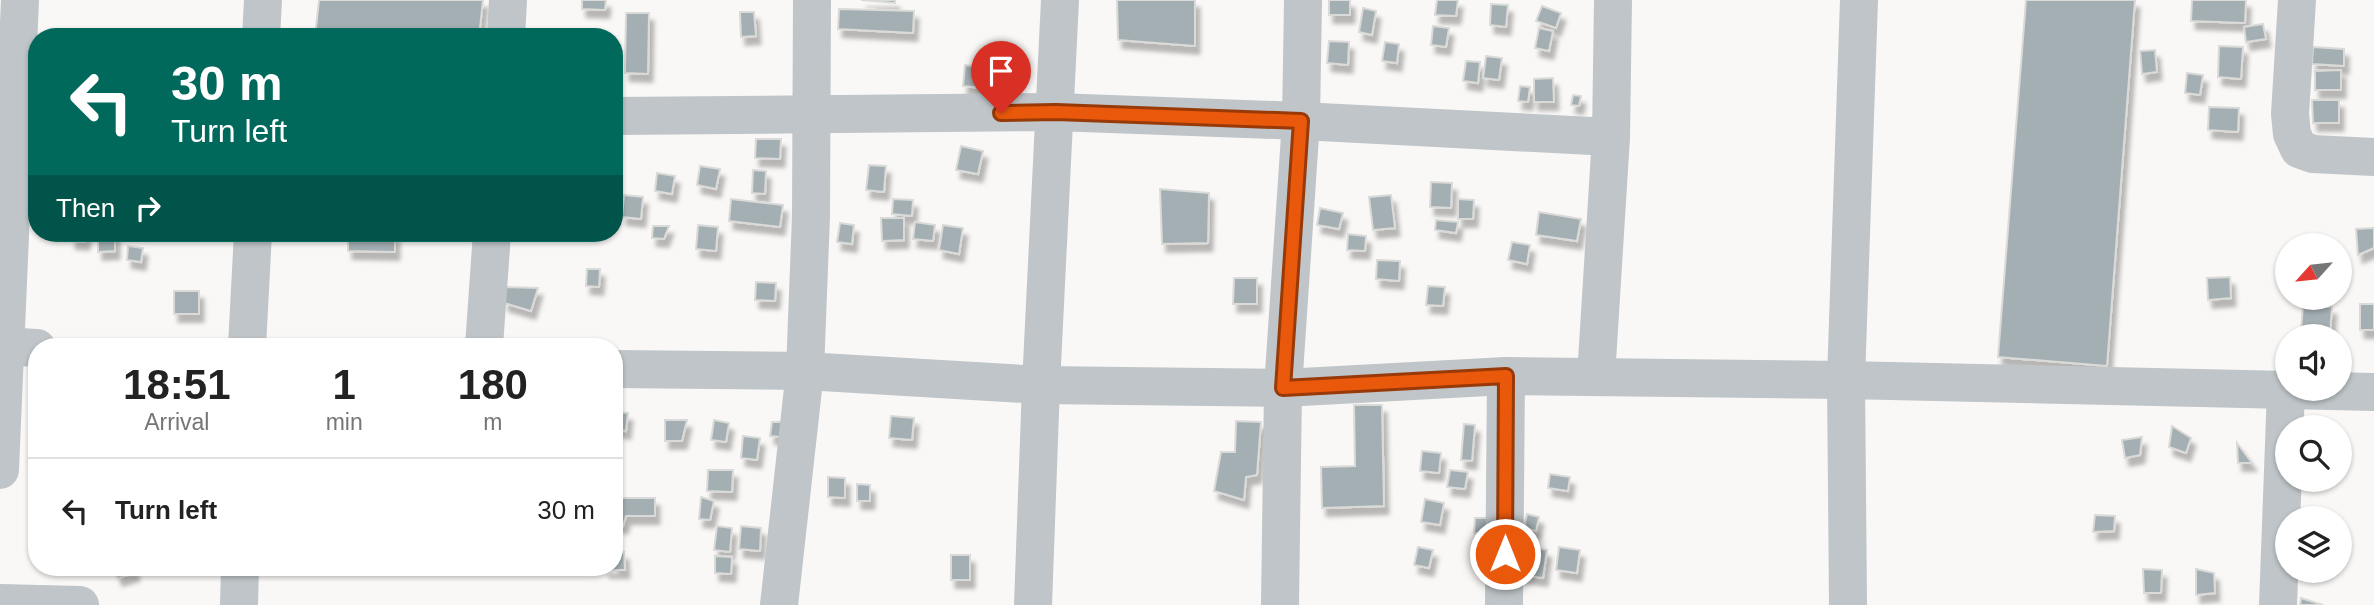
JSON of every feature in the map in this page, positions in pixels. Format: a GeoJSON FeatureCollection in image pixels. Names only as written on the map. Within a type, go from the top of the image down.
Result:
{"type":"FeatureCollection","features":[{"type":"Feature","properties":{"kind":"street"},"geometry":{"type":"LineString","coordinates":[[0,470],[14,347],[20,0]]}},
{"type":"Feature","properties":{"kind":"street"},"geometry":{"type":"LineString","coordinates":[[261,28],[262,0]]}},
{"type":"Feature","properties":{"kind":"street"},"geometry":{"type":"LineString","coordinates":[[506,28],[508,0]]}},
{"type":"Feature","properties":{"kind":"street"},"geometry":{"type":"LineString","coordinates":[[779,605],[805,371],[811,216],[812,0]]}},
{"type":"Feature","properties":{"kind":"street"},"geometry":{"type":"LineString","coordinates":[[1033,605],[1060,0]]}},
{"type":"Feature","properties":{"kind":"street"},"geometry":{"type":"LineString","coordinates":[[1280,605],[1283,388],[1301,121],[1303,0]]}},
{"type":"Feature","properties":{"kind":"street"},"geometry":{"type":"LineString","coordinates":[[1596,377],[1611,137],[1613,0]]}},
{"type":"Feature","properties":{"kind":"street"},"geometry":{"type":"LineString","coordinates":[[1848,605],[1846,380],[1859,0]]}},
{"type":"Feature","properties":{"kind":"street"},"geometry":{"type":"LineString","coordinates":[[2297,0],[2290,114],[2292,134],[2299,149],[2313,154],[2374,157]]}},
{"type":"Feature","properties":{"kind":"street"},"geometry":{"type":"LineString","coordinates":[[623,116],[1056,112],[1611,137]]}},
{"type":"Feature","properties":{"kind":"street"},"geometry":{"type":"LineString","coordinates":[[247,338],[253,242]]}},
{"type":"Feature","properties":{"kind":"street"},"geometry":{"type":"LineString","coordinates":[[485,338],[491,242]]}},
{"type":"Feature","properties":{"kind":"street"},"geometry":{"type":"LineString","coordinates":[[623,369],[805,371],[1041,385],[1283,388],[1506,376],[2275,390]]}},
{"type":"Feature","properties":{"kind":"street"},"geometry":{"type":"LineString","coordinates":[[1504,605],[1506,376]]}},
{"type":"Feature","properties":{"kind":"street"},"geometry":{"type":"LineString","coordinates":[[2352,392],[2374,392]]}},
{"type":"Feature","properties":{"kind":"street"},"geometry":{"type":"LineString","coordinates":[[2278,605],[2286,401]]}},
{"type":"Feature","properties":{"kind":"street"},"geometry":{"type":"LineString","coordinates":[[239,605],[240,576]]}},
{"type":"Feature","properties":{"kind":"street"},"geometry":{"type":"LineString","coordinates":[[0,603],[80,605]]}},
{"type":"Feature","properties":{"kind":"building"},"geometry":{"type":"Polygon","coordinates":[[[319,0],[483,0],[480,28],[316,28],[319,0]]]}},
{"type":"Feature","properties":{"kind":"building"},"geometry":{"type":"Polygon","coordinates":[[[582,0],[606,0],[605,10],[582,9],[582,0]]]}},
{"type":"Feature","properties":{"kind":"building"},"geometry":{"type":"Polygon","coordinates":[[[861,0],[895,0],[895,3],[861,0]]]}},
{"type":"Feature","properties":{"kind":"building"},"geometry":{"type":"Polygon","coordinates":[[[1117,0],[1195,0],[1195,46],[1118,40],[1117,0]]]}},
{"type":"Feature","properties":{"kind":"building"},"geometry":{"type":"Polygon","coordinates":[[[1329,0],[1350,0],[1350,15],[1329,15],[1329,0]]]}},
{"type":"Feature","properties":{"kind":"building"},"geometry":{"type":"Polygon","coordinates":[[[1437,0],[1458,0],[1456,16],[1435,15],[1437,0]]]}},
{"type":"Feature","properties":{"kind":"building"},"geometry":{"type":"Polygon","coordinates":[[[2026,0],[2135,0],[2107,366],[1998,357],[2026,0]]]}},
{"type":"Feature","properties":{"kind":"building"},"geometry":{"type":"Polygon","coordinates":[[[2192,0],[2246,0],[2245,23],[2191,21],[2192,0]]]}},
{"type":"Feature","properties":{"kind":"building"},"geometry":{"type":"Polygon","coordinates":[[[1491,4],[1508,5],[1506,27],[1490,25],[1491,4]]]}},
{"type":"Feature","properties":{"kind":"building"},"geometry":{"type":"Polygon","coordinates":[[[1542,6],[1561,13],[1556,28],[1536,21],[1542,6]]]}},
{"type":"Feature","properties":{"kind":"building"},"geometry":{"type":"Polygon","coordinates":[[[1363,8],[1376,11],[1372,35],[1359,32],[1363,8]]]}},
{"type":"Feature","properties":{"kind":"building"},"geometry":{"type":"Polygon","coordinates":[[[839,9],[914,11],[913,33],[838,29],[839,9]]]}},
{"type":"Feature","properties":{"kind":"building"},"geometry":{"type":"Polygon","coordinates":[[[740,12],[754,12],[756,36],[741,37],[740,12]]]}},
{"type":"Feature","properties":{"kind":"building"},"geometry":{"type":"Polygon","coordinates":[[[626,13],[649,13],[648,74],[625,73],[626,13]]]}},
{"type":"Feature","properties":{"kind":"building"},"geometry":{"type":"Polygon","coordinates":[[[2263,24],[2266,39],[2246,42],[2244,27],[2263,24]]]}},
{"type":"Feature","properties":{"kind":"building"},"geometry":{"type":"Polygon","coordinates":[[[1433,26],[1449,28],[1446,47],[1431,45],[1433,26]]]}},
{"type":"Feature","properties":{"kind":"building"},"geometry":{"type":"Polygon","coordinates":[[[1539,28],[1553,31],[1549,51],[1535,48],[1539,28]]]}},
{"type":"Feature","properties":{"kind":"building"},"geometry":{"type":"Polygon","coordinates":[[[1329,41],[1349,42],[1348,65],[1327,63],[1329,41]]]}},
{"type":"Feature","properties":{"kind":"building"},"geometry":{"type":"Polygon","coordinates":[[[1385,42],[1399,44],[1397,63],[1382,61],[1385,42]]]}},
{"type":"Feature","properties":{"kind":"building"},"geometry":{"type":"Polygon","coordinates":[[[2219,46],[2243,47],[2241,79],[2218,77],[2219,46]]]}},
{"type":"Feature","properties":{"kind":"building"},"geometry":{"type":"Polygon","coordinates":[[[2313,47],[2344,49],[2344,66],[2312,64],[2313,47]]]}},
{"type":"Feature","properties":{"kind":"building"},"geometry":{"type":"Polygon","coordinates":[[[2155,50],[2157,72],[2142,74],[2140,51],[2155,50]]]}},
{"type":"Feature","properties":{"kind":"building"},"geometry":{"type":"Polygon","coordinates":[[[1486,56],[1502,58],[1499,80],[1483,78],[1486,56]]]}},
{"type":"Feature","properties":{"kind":"building"},"geometry":{"type":"Polygon","coordinates":[[[1466,61],[1480,62],[1478,83],[1463,81],[1466,61]]]}},
{"type":"Feature","properties":{"kind":"building"},"geometry":{"type":"Polygon","coordinates":[[[965,65],[984,68],[982,88],[963,86],[965,65]]]}},
{"type":"Feature","properties":{"kind":"building"},"geometry":{"type":"Polygon","coordinates":[[[2341,70],[2341,90],[2315,90],[2315,71],[2341,70]]]}},
{"type":"Feature","properties":{"kind":"building"},"geometry":{"type":"Polygon","coordinates":[[[2187,73],[2203,75],[2200,95],[2185,93],[2187,73]]]}},
{"type":"Feature","properties":{"kind":"building"},"geometry":{"type":"Polygon","coordinates":[[[1553,78],[1554,102],[1534,102],[1534,79],[1553,78]]]}},
{"type":"Feature","properties":{"kind":"building"},"geometry":{"type":"Polygon","coordinates":[[[1520,86],[1530,87],[1528,102],[1518,101],[1520,86]]]}},
{"type":"Feature","properties":{"kind":"building"},"geometry":{"type":"Polygon","coordinates":[[[1573,95],[1581,96],[1579,106],[1571,105],[1573,95]]]}},
{"type":"Feature","properties":{"kind":"building"},"geometry":{"type":"Polygon","coordinates":[[[2312,100],[2339,100],[2339,123],[2313,123],[2312,100]]]}},
{"type":"Feature","properties":{"kind":"building"},"geometry":{"type":"Polygon","coordinates":[[[2209,107],[2239,108],[2238,132],[2208,130],[2209,107]]]}},
{"type":"Feature","properties":{"kind":"building"},"geometry":{"type":"Polygon","coordinates":[[[756,139],[781,139],[780,159],[755,158],[756,139]]]}},
{"type":"Feature","properties":{"kind":"building"},"geometry":{"type":"Polygon","coordinates":[[[961,146],[983,151],[978,174],[956,170],[961,146]]]}},
{"type":"Feature","properties":{"kind":"building"},"geometry":{"type":"Polygon","coordinates":[[[869,165],[886,166],[884,192],[866,190],[869,165]]]}},
{"type":"Feature","properties":{"kind":"building"},"geometry":{"type":"Polygon","coordinates":[[[700,166],[720,169],[716,189],[697,185],[700,166]]]}},
{"type":"Feature","properties":{"kind":"building"},"geometry":{"type":"Polygon","coordinates":[[[753,170],[766,171],[765,194],[752,193],[753,170]]]}},
{"type":"Feature","properties":{"kind":"building"},"geometry":{"type":"Polygon","coordinates":[[[657,173],[675,176],[672,194],[655,191],[657,173]]]}},
{"type":"Feature","properties":{"kind":"building"},"geometry":{"type":"Polygon","coordinates":[[[1431,182],[1452,183],[1451,208],[1430,207],[1431,182]]]}},
{"type":"Feature","properties":{"kind":"building"},"geometry":{"type":"Polygon","coordinates":[[[1160,189],[1209,193],[1208,243],[1162,244],[1160,189]]]}},
{"type":"Feature","properties":{"kind":"building"},"geometry":{"type":"Polygon","coordinates":[[[624,195],[643,197],[641,219],[623,217],[624,195]]]}},
{"type":"Feature","properties":{"kind":"building"},"geometry":{"type":"Polygon","coordinates":[[[1391,195],[1395,228],[1373,230],[1369,197],[1391,195]]]}},
{"type":"Feature","properties":{"kind":"building"},"geometry":{"type":"Polygon","coordinates":[[[731,199],[783,205],[780,227],[729,221],[731,199]]]}},
{"type":"Feature","properties":{"kind":"building"},"geometry":{"type":"Polygon","coordinates":[[[893,199],[913,200],[912,216],[892,214],[893,199]]]}},
{"type":"Feature","properties":{"kind":"building"},"geometry":{"type":"Polygon","coordinates":[[[1458,199],[1474,200],[1473,219],[1458,219],[1458,199]]]}},
{"type":"Feature","properties":{"kind":"building"},"geometry":{"type":"Polygon","coordinates":[[[1320,208],[1343,213],[1339,229],[1317,225],[1320,208]]]}},
{"type":"Feature","properties":{"kind":"building"},"geometry":{"type":"Polygon","coordinates":[[[1539,212],[1581,219],[1577,241],[1536,235],[1539,212]]]}},
{"type":"Feature","properties":{"kind":"building"},"geometry":{"type":"Polygon","coordinates":[[[881,218],[904,218],[904,240],[882,241],[881,218]]]}},
{"type":"Feature","properties":{"kind":"building"},"geometry":{"type":"Polygon","coordinates":[[[1436,220],[1458,222],[1456,233],[1435,230],[1436,220]]]}},
{"type":"Feature","properties":{"kind":"building"},"geometry":{"type":"Polygon","coordinates":[[[915,222],[935,225],[933,241],[913,239],[915,222]]]}},
{"type":"Feature","properties":{"kind":"building"},"geometry":{"type":"Polygon","coordinates":[[[840,223],[854,225],[852,244],[837,242],[840,223]]]}},
{"type":"Feature","properties":{"kind":"building"},"geometry":{"type":"Polygon","coordinates":[[[698,225],[718,227],[716,251],[696,249],[698,225]]]}},
{"type":"Feature","properties":{"kind":"building"},"geometry":{"type":"Polygon","coordinates":[[[943,225],[963,228],[959,254],[939,250],[943,225]]]}},
{"type":"Feature","properties":{"kind":"building"},"geometry":{"type":"Polygon","coordinates":[[[653,226],[669,226],[664,239],[652,238],[653,226]]]}},
{"type":"Feature","properties":{"kind":"building"},"geometry":{"type":"Polygon","coordinates":[[[2374,228],[2374,248],[2358,255],[2356,229],[2374,228]]]}},
{"type":"Feature","properties":{"kind":"building"},"geometry":{"type":"Polygon","coordinates":[[[1348,234],[1366,236],[1365,251],[1347,250],[1348,234]]]}},
{"type":"Feature","properties":{"kind":"building"},"geometry":{"type":"Polygon","coordinates":[[[98,242],[115,242],[115,251],[98,252],[98,242]]]}},
{"type":"Feature","properties":{"kind":"building"},"geometry":{"type":"Polygon","coordinates":[[[348,242],[395,242],[395,252],[348,251],[348,242]]]}},
{"type":"Feature","properties":{"kind":"building"},"geometry":{"type":"Polygon","coordinates":[[[1512,242],[1530,245],[1527,264],[1508,260],[1512,242]]]}},
{"type":"Feature","properties":{"kind":"building"},"geometry":{"type":"Polygon","coordinates":[[[128,246],[143,248],[141,262],[127,260],[128,246]]]}},
{"type":"Feature","properties":{"kind":"building"},"geometry":{"type":"Polygon","coordinates":[[[1377,260],[1400,261],[1399,281],[1376,279],[1377,260]]]}},
{"type":"Feature","properties":{"kind":"building"},"geometry":{"type":"Polygon","coordinates":[[[587,269],[600,269],[599,287],[586,286],[587,269]]]}},
{"type":"Feature","properties":{"kind":"building"},"geometry":{"type":"Polygon","coordinates":[[[2230,277],[2231,298],[2208,300],[2207,278],[2230,277]]]}},
{"type":"Feature","properties":{"kind":"building"},"geometry":{"type":"Polygon","coordinates":[[[1234,278],[1257,278],[1257,304],[1233,304],[1234,278]]]}},
{"type":"Feature","properties":{"kind":"building"},"geometry":{"type":"Polygon","coordinates":[[[756,282],[776,283],[775,301],[755,300],[756,282]]]}},
{"type":"Feature","properties":{"kind":"building"},"geometry":{"type":"Polygon","coordinates":[[[1428,286],[1445,287],[1443,306],[1426,305],[1428,286]]]}},
{"type":"Feature","properties":{"kind":"building"},"geometry":{"type":"Polygon","coordinates":[[[505,287],[538,288],[531,311],[504,303],[505,287]]]}},
{"type":"Feature","properties":{"kind":"building"},"geometry":{"type":"Polygon","coordinates":[[[174,291],[199,291],[199,314],[174,314],[174,291]]]}},
{"type":"Feature","properties":{"kind":"building"},"geometry":{"type":"Polygon","coordinates":[[[2360,304],[2374,304],[2374,330],[2360,330],[2360,304]]]}},
{"type":"Feature","properties":{"kind":"building"},"geometry":{"type":"Polygon","coordinates":[[[2303,310],[2332,310],[2331,324],[2302,324],[2303,310]]]}},
{"type":"Feature","properties":{"kind":"building"},"geometry":{"type":"Polygon","coordinates":[[[1354,405],[1382,405],[1384,506],[1322,508],[1321,467],[1355,466],[1354,405]]]}},
{"type":"Feature","properties":{"kind":"building"},"geometry":{"type":"Polygon","coordinates":[[[623,413],[628,413],[626,431],[623,430],[623,413]]]}},
{"type":"Feature","properties":{"kind":"building"},"geometry":{"type":"Polygon","coordinates":[[[891,416],[914,418],[912,440],[889,438],[891,416]]]}},
{"type":"Feature","properties":{"kind":"building"},"geometry":{"type":"Polygon","coordinates":[[[665,420],[687,420],[682,441],[665,441],[665,420]]]}},
{"type":"Feature","properties":{"kind":"building"},"geometry":{"type":"Polygon","coordinates":[[[714,420],[729,423],[726,442],[711,440],[714,420]]]}},
{"type":"Feature","properties":{"kind":"building"},"geometry":{"type":"Polygon","coordinates":[[[1236,421],[1261,422],[1257,475],[1246,477],[1244,500],[1214,491],[1221,452],[1235,452],[1236,421]]]}},
{"type":"Feature","properties":{"kind":"building"},"geometry":{"type":"Polygon","coordinates":[[[772,422],[782,422],[781,437],[770,436],[772,422]]]}},
{"type":"Feature","properties":{"kind":"building"},"geometry":{"type":"Polygon","coordinates":[[[1464,424],[1475,425],[1472,461],[1461,460],[1464,424]]]}},
{"type":"Feature","properties":{"kind":"building"},"geometry":{"type":"Polygon","coordinates":[[[2172,426],[2191,438],[2186,453],[2169,447],[2172,426]]]}},
{"type":"Feature","properties":{"kind":"building"},"geometry":{"type":"Polygon","coordinates":[[[743,436],[760,438],[757,460],[741,458],[743,436]]]}},
{"type":"Feature","properties":{"kind":"building"},"geometry":{"type":"Polygon","coordinates":[[[2142,437],[2140,455],[2125,458],[2122,440],[2142,437]]]}},
{"type":"Feature","properties":{"kind":"building"},"geometry":{"type":"Polygon","coordinates":[[[2237,443],[2252,463],[2238,463],[2237,443]]]}},
{"type":"Feature","properties":{"kind":"building"},"geometry":{"type":"Polygon","coordinates":[[[1422,451],[1441,453],[1439,473],[1420,471],[1422,451]]]}},
{"type":"Feature","properties":{"kind":"building"},"geometry":{"type":"Polygon","coordinates":[[[708,470],[733,470],[732,492],[707,491],[708,470]]]}},
{"type":"Feature","properties":{"kind":"building"},"geometry":{"type":"Polygon","coordinates":[[[1450,470],[1468,472],[1465,489],[1447,487],[1450,470]]]}},
{"type":"Feature","properties":{"kind":"building"},"geometry":{"type":"Polygon","coordinates":[[[1550,474],[1570,477],[1568,491],[1548,488],[1550,474]]]}},
{"type":"Feature","properties":{"kind":"building"},"geometry":{"type":"Polygon","coordinates":[[[828,477],[845,478],[845,498],[828,497],[828,477]]]}},
{"type":"Feature","properties":{"kind":"building"},"geometry":{"type":"Polygon","coordinates":[[[857,484],[870,485],[870,501],[857,501],[857,484]]]}},
{"type":"Feature","properties":{"kind":"building"},"geometry":{"type":"Polygon","coordinates":[[[701,497],[714,501],[710,520],[699,519],[701,497]]]}},
{"type":"Feature","properties":{"kind":"building"},"geometry":{"type":"Polygon","coordinates":[[[623,498],[655,498],[655,516],[626,516],[623,526],[623,498]]]}},
{"type":"Feature","properties":{"kind":"building"},"geometry":{"type":"Polygon","coordinates":[[[1425,499],[1444,503],[1440,525],[1421,522],[1425,499]]]}},
{"type":"Feature","properties":{"kind":"building"},"geometry":{"type":"Polygon","coordinates":[[[1527,514],[1539,517],[1536,531],[1524,528],[1527,514]]]}},
{"type":"Feature","properties":{"kind":"building"},"geometry":{"type":"Polygon","coordinates":[[[2095,515],[2115,516],[2114,531],[2093,532],[2095,515]]]}},
{"type":"Feature","properties":{"kind":"building"},"geometry":{"type":"Polygon","coordinates":[[[1475,518],[1494,518],[1495,533],[1474,533],[1475,518]]]}},
{"type":"Feature","properties":{"kind":"building"},"geometry":{"type":"Polygon","coordinates":[[[717,526],[732,528],[730,552],[714,550],[717,526]]]}},
{"type":"Feature","properties":{"kind":"building"},"geometry":{"type":"Polygon","coordinates":[[[741,526],[761,528],[760,551],[739,549],[741,526]]]}},
{"type":"Feature","properties":{"kind":"building"},"geometry":{"type":"Polygon","coordinates":[[[1524,546],[1547,550],[1543,578],[1520,575],[1524,546]]]}},
{"type":"Feature","properties":{"kind":"building"},"geometry":{"type":"Polygon","coordinates":[[[1418,547],[1433,550],[1429,568],[1414,565],[1418,547]]]}},
{"type":"Feature","properties":{"kind":"building"},"geometry":{"type":"Polygon","coordinates":[[[1559,547],[1580,550],[1577,573],[1556,570],[1559,547]]]}},
{"type":"Feature","properties":{"kind":"building"},"geometry":{"type":"Polygon","coordinates":[[[951,555],[970,555],[970,580],[951,580],[951,555]]]}},
{"type":"Feature","properties":{"kind":"building"},"geometry":{"type":"Polygon","coordinates":[[[715,556],[732,557],[731,574],[715,573],[715,556]]]}},
{"type":"Feature","properties":{"kind":"building"},"geometry":{"type":"Polygon","coordinates":[[[2143,569],[2162,570],[2161,593],[2144,593],[2143,569]]]}},
{"type":"Feature","properties":{"kind":"building"},"geometry":{"type":"Polygon","coordinates":[[[2196,569],[2214,573],[2215,593],[2196,595],[2196,569]]]}},
{"type":"Feature","properties":{"kind":"building"},"geometry":{"type":"Polygon","coordinates":[[[2301,598],[2323,605],[2300,605],[2301,598]]]}},
{"type":"Feature","properties":{"kind":"route"},"geometry":{"type":"LineString","coordinates":[[1001,113],[1056,112],[1301,121],[1283,388],[1506,376],[1505,554]]}}]}
